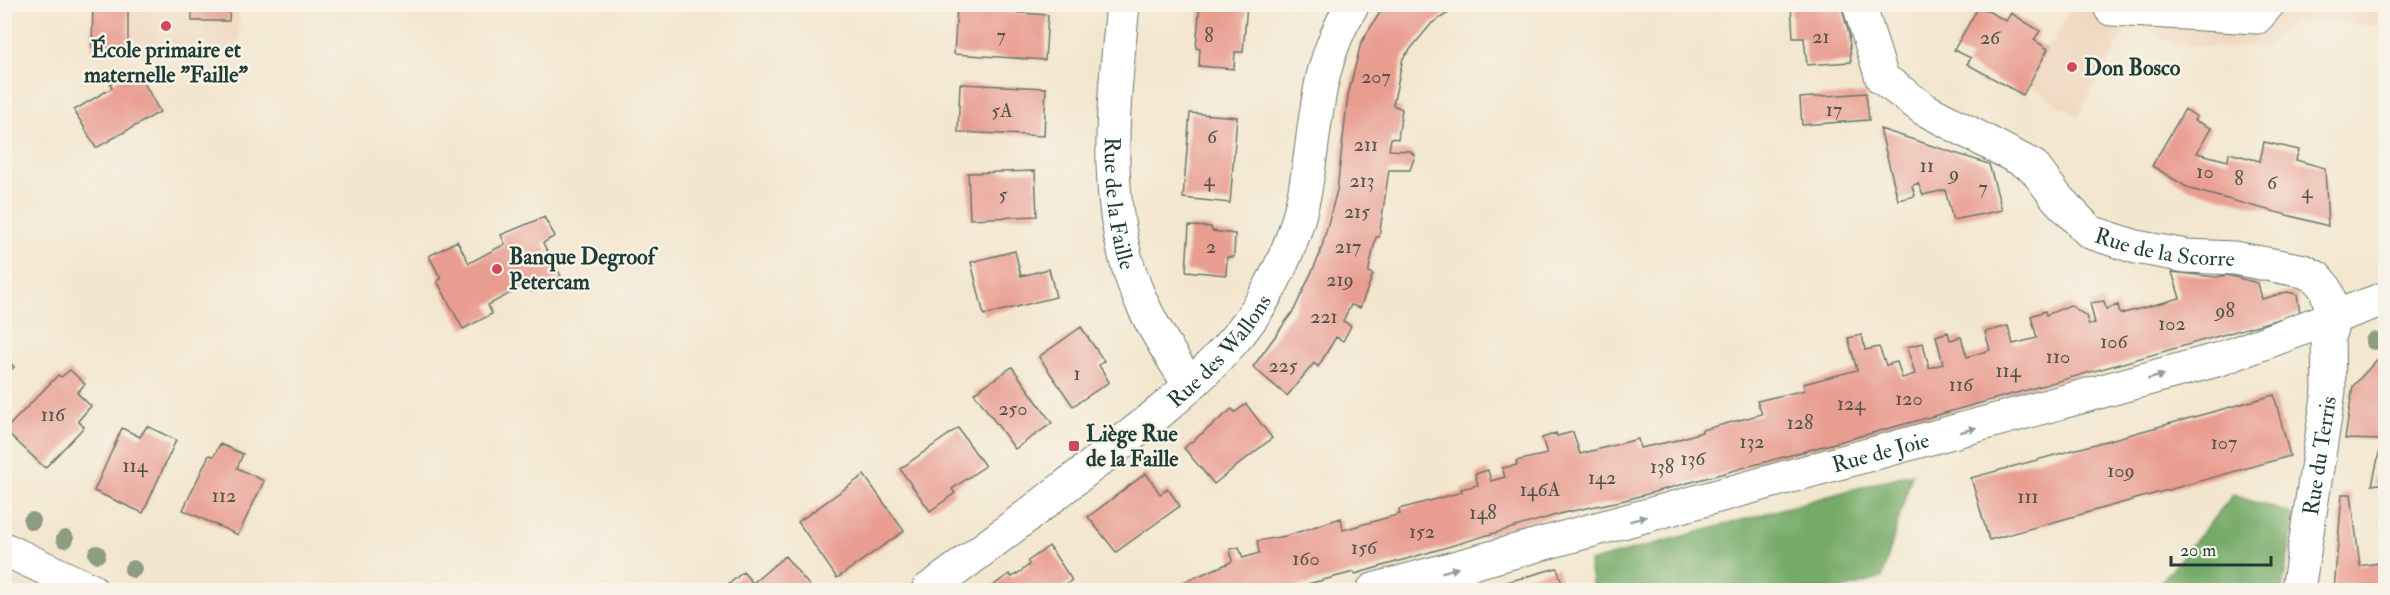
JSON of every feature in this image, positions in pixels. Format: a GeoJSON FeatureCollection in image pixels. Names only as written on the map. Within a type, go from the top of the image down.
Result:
{"type":"FeatureCollection","features":[{"type":"Feature","properties":{"kind":"street","name":"Rue de la Faille"},"geometry":{"type":"LineString","coordinates":[[1123,4],[1112,129],[1120,224],[1125,253],[1141,301],[1189,384]]}},
{"type":"Feature","properties":{"kind":"street","name":"Rue des Wallons"},"geometry":{"type":"LineString","coordinates":[[927,591],[1138,430],[1234,341],[1276,275],[1291,242],[1305,190],[1322,75],[1327,57],[1353,4]]}},
{"type":"Feature","properties":{"kind":"street","name":"Rue de la Scorre"},"geometry":{"type":"LineString","coordinates":[[1859,4],[1882,78],[1924,109],[2033,166],[2056,198],[2090,232],[2136,248],[2186,256],[2234,258],[2304,271],[2317,278],[2326,289],[2334,318]]}},
{"type":"Feature","properties":{"kind":"street"},"geometry":{"type":"LineString","coordinates":[[2111,9],[2257,17],[2268,4]]}},
{"type":"Feature","properties":{"kind":"street","name":"Rue de Joie"},"geometry":{"type":"LineString","coordinates":[[1373,591],[2209,363],[2385,298]]}},
{"type":"Feature","properties":{"kind":"street","name":"Rue du Terris"},"geometry":{"type":"LineString","coordinates":[[2298,591],[2329,391],[2328,338],[2334,318]]}},
{"type":"Feature","properties":{"kind":"street"},"geometry":{"type":"LineString","coordinates":[[4,549],[91,591]]}},
{"type":"Feature","properties":{"kind":"shaded area","name":"École primaire et maternelle \"Faille\""},"geometry":{"type":"Polygon","coordinates":[[[93,5],[239,5],[239,54],[92,52],[93,5]]]}},
{"type":"Feature","properties":{"kind":"shaded area","name":"Don Bosco"},"geometry":{"type":"Polygon","coordinates":[[[2073,5],[2385,5],[2385,26],[2291,22],[2267,47],[2176,46],[2130,21],[2078,117],[2029,85],[2073,5]]]}},
{"type":"Feature","properties":{"kind":"green space"},"geometry":{"type":"Polygon","coordinates":[[[1912,473],[1882,578],[1839,590],[1593,590],[1589,562],[1912,473]]]}},
{"type":"Feature","properties":{"kind":"green space"},"geometry":{"type":"Polygon","coordinates":[[[2233,495],[2295,515],[2282,590],[2154,590],[2233,495]]]}},
{"type":"Feature","properties":{"kind":"building"},"geometry":{"type":"Polygon","coordinates":[[[93,4],[128,4],[128,47],[92,47],[93,4]]]}},
{"type":"Feature","properties":{"kind":"building"},"geometry":{"type":"Polygon","coordinates":[[[192,4],[230,4],[229,21],[192,21],[192,4]]]}},
{"type":"Feature","properties":{"kind":"building"},"geometry":{"type":"Polygon","coordinates":[[[1200,4],[1247,4],[1243,52],[1235,52],[1234,69],[1199,66],[1200,49],[1196,48],[1200,4]]]}},
{"type":"Feature","properties":{"kind":"building"},"geometry":{"type":"Polygon","coordinates":[[[1389,4],[1463,4],[1432,23],[1403,58],[1393,105],[1402,109],[1398,139],[1391,138],[1389,150],[1410,151],[1415,156],[1410,170],[1389,170],[1379,237],[1376,237],[1369,269],[1369,272],[1373,274],[1360,308],[1351,305],[1343,321],[1351,326],[1343,341],[1336,337],[1318,367],[1314,363],[1287,396],[1253,367],[1294,310],[1320,254],[1337,190],[1348,95],[1361,43],[1379,14],[1389,4]]]}},
{"type":"Feature","properties":{"kind":"building"},"geometry":{"type":"Polygon","coordinates":[[[1791,4],[1841,4],[1849,34],[1851,62],[1807,65],[1804,38],[1793,38],[1791,4]]]}},
{"type":"Feature","properties":{"kind":"building"},"geometry":{"type":"Polygon","coordinates":[[[1979,6],[2006,21],[2011,13],[2040,31],[2034,40],[2048,49],[2023,95],[1967,64],[1971,58],[1954,50],[1979,6]]]}},
{"type":"Feature","properties":{"kind":"building"},"geometry":{"type":"Polygon","coordinates":[[[957,8],[1048,15],[1045,60],[954,54],[957,8]]]}},
{"type":"Feature","properties":{"kind":"building"},"geometry":{"type":"Polygon","coordinates":[[[137,70],[160,112],[96,148],[74,110],[112,88],[110,84],[137,70]]]}},
{"type":"Feature","properties":{"kind":"building"},"geometry":{"type":"Polygon","coordinates":[[[960,84],[1046,88],[1044,136],[958,132],[960,84]]]}},
{"type":"Feature","properties":{"kind":"building"},"geometry":{"type":"Polygon","coordinates":[[[1866,93],[1869,120],[1802,125],[1800,98],[1866,93]]]}},
{"type":"Feature","properties":{"kind":"building"},"geometry":{"type":"Polygon","coordinates":[[[2185,109],[2197,117],[2194,120],[2211,128],[2197,153],[2228,161],[2229,153],[2260,161],[2264,142],[2299,150],[2296,160],[2325,168],[2328,226],[2190,189],[2152,166],[2185,109]]]}},
{"type":"Feature","properties":{"kind":"building"},"geometry":{"type":"Polygon","coordinates":[[[1190,113],[1237,117],[1230,203],[1183,198],[1190,113]]]}},
{"type":"Feature","properties":{"kind":"building"},"geometry":{"type":"Polygon","coordinates":[[[1880,129],[1989,164],[2002,210],[1953,220],[1945,190],[1923,195],[1918,183],[1912,186],[1915,196],[1898,200],[1880,129]]]}},
{"type":"Feature","properties":{"kind":"building"},"geometry":{"type":"Polygon","coordinates":[[[1035,171],[1037,216],[970,219],[968,173],[1035,171]]]}},
{"type":"Feature","properties":{"kind":"building","name":"Banque Degroof Petercam"},"geometry":{"type":"Polygon","coordinates":[[[544,217],[555,236],[543,243],[561,276],[532,292],[526,285],[488,305],[492,314],[463,329],[437,281],[441,279],[429,256],[457,241],[469,263],[505,244],[501,235],[544,217]]]}},
{"type":"Feature","properties":{"kind":"building"},"geometry":{"type":"Polygon","coordinates":[[[1189,226],[1211,227],[1212,231],[1235,234],[1234,257],[1227,257],[1226,275],[1186,271],[1189,226]]]}},
{"type":"Feature","properties":{"kind":"building"},"geometry":{"type":"Polygon","coordinates":[[[1015,251],[1021,276],[1049,269],[1056,297],[984,315],[971,262],[1015,251]]]}},
{"type":"Feature","properties":{"kind":"building"},"geometry":{"type":"Polygon","coordinates":[[[2172,272],[2216,277],[2227,275],[2258,283],[2262,299],[2287,292],[2297,294],[2300,313],[1625,500],[1563,513],[1355,574],[1354,572],[1285,590],[1174,590],[1172,587],[1229,563],[1232,561],[1230,549],[1239,547],[1243,558],[1259,553],[1257,541],[1286,536],[1341,518],[1343,530],[1400,514],[1399,509],[1462,492],[1461,489],[1478,485],[1475,474],[1488,470],[1491,481],[1505,477],[1502,468],[1517,465],[1516,461],[1547,454],[1542,438],[1556,433],[1557,436],[1573,432],[1580,454],[1638,439],[1640,448],[1673,441],[1702,432],[1702,430],[1762,414],[1757,401],[1805,390],[1803,384],[1857,370],[1848,338],[1862,335],[1865,350],[1879,347],[1886,365],[1897,362],[1902,378],[1915,374],[1907,347],[1923,343],[1929,368],[1943,364],[1936,336],[1948,332],[1950,340],[1961,337],[1967,357],[1990,350],[1985,332],[2008,326],[2013,344],[2037,338],[2031,316],[2045,311],[2046,315],[2070,305],[2086,316],[2089,325],[2095,323],[2090,303],[2104,301],[2106,309],[2118,305],[2120,314],[2180,298],[2172,272]]]}},
{"type":"Feature","properties":{"kind":"building"},"geometry":{"type":"Polygon","coordinates":[[[1081,327],[1104,361],[1099,365],[1109,382],[1073,406],[1039,357],[1081,327]]]}},
{"type":"Feature","properties":{"kind":"building"},"geometry":{"type":"Polygon","coordinates":[[[2385,351],[2385,483],[2372,485],[2382,440],[2345,439],[2353,386],[2385,351]]]}},
{"type":"Feature","properties":{"kind":"building"},"geometry":{"type":"Polygon","coordinates":[[[4,356],[14,367],[4,376],[4,356]]]}},
{"type":"Feature","properties":{"kind":"building"},"geometry":{"type":"Polygon","coordinates":[[[1012,367],[1052,423],[1015,449],[974,393],[1012,367]]]}},
{"type":"Feature","properties":{"kind":"building"},"geometry":{"type":"Polygon","coordinates":[[[70,370],[85,384],[77,393],[91,406],[78,421],[84,427],[45,468],[5,430],[58,375],[61,377],[70,370]]]}},
{"type":"Feature","properties":{"kind":"building"},"geometry":{"type":"Polygon","coordinates":[[[2274,395],[2290,456],[1989,540],[1971,478],[2274,395]]]}},
{"type":"Feature","properties":{"kind":"building"},"geometry":{"type":"Polygon","coordinates":[[[1246,404],[1272,438],[1214,484],[1184,448],[1232,409],[1235,412],[1246,404]]]}},
{"type":"Feature","properties":{"kind":"building"},"geometry":{"type":"Polygon","coordinates":[[[147,426],[176,440],[143,513],[94,491],[122,428],[140,437],[147,426]]]}},
{"type":"Feature","properties":{"kind":"building"},"geometry":{"type":"Polygon","coordinates":[[[958,428],[985,466],[952,489],[955,493],[930,511],[900,469],[958,428]]]}},
{"type":"Feature","properties":{"kind":"building"},"geometry":{"type":"Polygon","coordinates":[[[220,444],[243,454],[237,468],[264,481],[238,535],[183,510],[209,455],[214,456],[220,444]]]}},
{"type":"Feature","properties":{"kind":"building"},"geometry":{"type":"Polygon","coordinates":[[[1146,473],[1160,494],[1168,489],[1180,506],[1116,552],[1088,517],[1146,473]]]}},
{"type":"Feature","properties":{"kind":"building"},"geometry":{"type":"Polygon","coordinates":[[[864,475],[904,531],[837,578],[798,522],[864,475]]]}},
{"type":"Feature","properties":{"kind":"building"},"geometry":{"type":"Polygon","coordinates":[[[2342,494],[2351,494],[2360,566],[2385,562],[2385,590],[2334,590],[2342,494]]]}},
{"type":"Feature","properties":{"kind":"building"},"geometry":{"type":"Polygon","coordinates":[[[1049,546],[1072,580],[1058,590],[987,590],[1009,574],[1012,577],[1020,572],[1029,565],[1028,561],[1049,546]]]}},
{"type":"Feature","properties":{"kind":"building"},"geometry":{"type":"Polygon","coordinates":[[[785,556],[813,590],[722,590],[743,572],[753,583],[785,556]]]}},
{"type":"Feature","properties":{"kind":"building"},"geometry":{"type":"Polygon","coordinates":[[[1557,568],[1564,590],[1478,590],[1557,568]]]}},
{"type":"Feature","properties":{"kind":"place","name":"École primaire et maternelle \"Faille\""},"geometry":{"type":"Point","coordinates":[166,26]}},
{"type":"Feature","properties":{"kind":"place","name":"Don Bosco"},"geometry":{"type":"Point","coordinates":[2072,67]}},
{"type":"Feature","properties":{"kind":"place","name":"Banque Degroof Petercam"},"geometry":{"type":"Point","coordinates":[497,269]}},
{"type":"Feature","properties":{"kind":"place","name":"Liège Rue de la Faille"},"geometry":{"type":"Point","coordinates":[1074,446]}}]}
